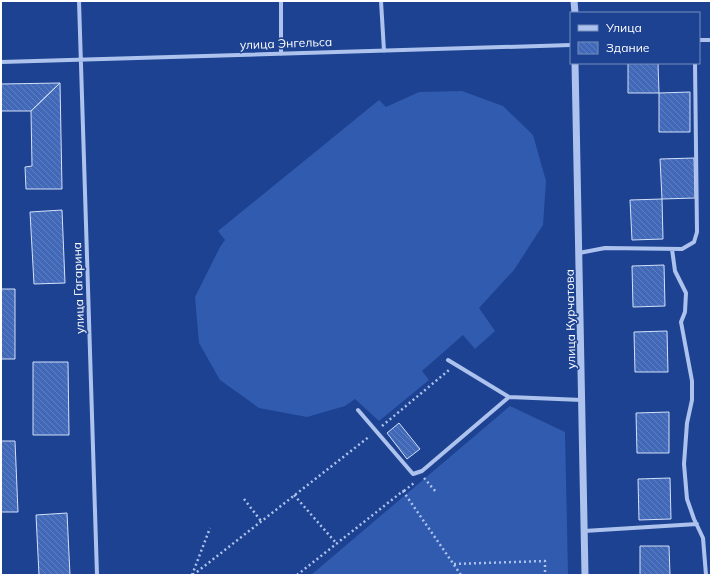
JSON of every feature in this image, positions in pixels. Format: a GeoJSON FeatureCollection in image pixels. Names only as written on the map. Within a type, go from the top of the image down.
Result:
{"type":"FeatureCollection","features":[{"type":"Feature","properties":{"kind":"street","name":"улица Гагарина"},"geometry":{"type":"LineString","coordinates":[[79,1],[97,575]]}},
{"type":"Feature","properties":{"kind":"street"},"geometry":{"type":"LineString","coordinates":[[281,1],[281,54]]}},
{"type":"Feature","properties":{"kind":"street"},"geometry":{"type":"LineString","coordinates":[[381,1],[384,51]]}},
{"type":"Feature","properties":{"kind":"street"},"geometry":{"type":"LineString","coordinates":[[574,1],[574,12]]}},
{"type":"Feature","properties":{"kind":"street"},"geometry":{"type":"LineString","coordinates":[[700,40],[711,40]]}},
{"type":"Feature","properties":{"kind":"street","name":"улица Энгельса"},"geometry":{"type":"LineString","coordinates":[[1,62],[570,45]]}},
{"type":"Feature","properties":{"kind":"street","name":"улица Курчатова"},"geometry":{"type":"LineString","coordinates":[[575,64],[585,575]]}},
{"type":"Feature","properties":{"kind":"street"},"geometry":{"type":"LineString","coordinates":[[579,253],[605,248],[682,249],[694,242],[697,232],[694,64]]}},
{"type":"Feature","properties":{"kind":"street"},"geometry":{"type":"LineString","coordinates":[[672,249],[675,271],[686,292],[685,312],[681,322],[692,381],[684,464],[687,499],[703,538],[706,575]]}},
{"type":"Feature","properties":{"kind":"street"},"geometry":{"type":"LineString","coordinates":[[448,360],[509,397],[582,400]]}},
{"type":"Feature","properties":{"kind":"street"},"geometry":{"type":"LineString","coordinates":[[358,410],[413,474],[422,471],[509,397]]}},
{"type":"Feature","properties":{"kind":"street"},"geometry":{"type":"LineString","coordinates":[[584,530],[697,524]]}},
{"type":"Feature","properties":{"kind":"path"},"geometry":{"type":"LineString","coordinates":[[193,575],[376,431],[455,365]]}},
{"type":"Feature","properties":{"kind":"path"},"geometry":{"type":"LineString","coordinates":[[422,477],[437,493]]}},
{"type":"Feature","properties":{"kind":"path"},"geometry":{"type":"LineString","coordinates":[[297,575],[416,482]]}},
{"type":"Feature","properties":{"kind":"path"},"geometry":{"type":"LineString","coordinates":[[404,491],[461,575]]}},
{"type":"Feature","properties":{"kind":"path"},"geometry":{"type":"LineString","coordinates":[[294,495],[337,544]]}},
{"type":"Feature","properties":{"kind":"path"},"geometry":{"type":"LineString","coordinates":[[244,500],[261,521]]}},
{"type":"Feature","properties":{"kind":"path"},"geometry":{"type":"LineString","coordinates":[[193,575],[210,528]]}},
{"type":"Feature","properties":{"kind":"path"},"geometry":{"type":"LineString","coordinates":[[453,564],[545,561],[545,575]]}},
{"type":"Feature","properties":{"kind":"shaded area"},"geometry":{"type":"Polygon","coordinates":[[[462,91],[503,106],[533,135],[546,181],[543,225],[514,270],[479,308],[495,331],[475,349],[463,335],[422,371],[429,380],[379,421],[355,399],[345,406],[307,417],[259,408],[220,380],[199,343],[195,297],[225,240],[218,231],[379,100],[386,107],[419,92],[462,91]]]}},
{"type":"Feature","properties":{"kind":"shaded area"},"geometry":{"type":"Polygon","coordinates":[[[510,406],[565,432],[568,575],[311,575],[510,406]]]}},
{"type":"Feature","properties":{"kind":"building"},"geometry":{"type":"Polygon","coordinates":[[[628,64],[658,64],[659,93],[628,93],[628,64]]]}},
{"type":"Feature","properties":{"kind":"building"},"geometry":{"type":"Polygon","coordinates":[[[60,83],[31,111],[1,111],[1,84],[60,83]]]}},
{"type":"Feature","properties":{"kind":"building"},"geometry":{"type":"Polygon","coordinates":[[[60,83],[62,189],[26,189],[25,167],[32,166],[31,111],[60,83]]]}},
{"type":"Feature","properties":{"kind":"building"},"geometry":{"type":"Polygon","coordinates":[[[690,92],[690,132],[659,132],[659,93],[690,92]]]}},
{"type":"Feature","properties":{"kind":"building"},"geometry":{"type":"Polygon","coordinates":[[[694,158],[695,198],[662,199],[660,159],[694,158]]]}},
{"type":"Feature","properties":{"kind":"building"},"geometry":{"type":"Polygon","coordinates":[[[662,199],[663,239],[632,240],[630,200],[662,199]]]}},
{"type":"Feature","properties":{"kind":"building"},"geometry":{"type":"Polygon","coordinates":[[[62,210],[65,283],[34,284],[30,212],[62,210]]]}},
{"type":"Feature","properties":{"kind":"building"},"geometry":{"type":"Polygon","coordinates":[[[664,265],[665,306],[633,307],[632,266],[664,265]]]}},
{"type":"Feature","properties":{"kind":"building"},"geometry":{"type":"Polygon","coordinates":[[[1,289],[15,289],[15,359],[1,359],[1,289]]]}},
{"type":"Feature","properties":{"kind":"building"},"geometry":{"type":"Polygon","coordinates":[[[667,331],[668,372],[635,372],[634,332],[667,331]]]}},
{"type":"Feature","properties":{"kind":"building"},"geometry":{"type":"Polygon","coordinates":[[[33,362],[68,362],[69,435],[33,435],[33,362]]]}},
{"type":"Feature","properties":{"kind":"building"},"geometry":{"type":"Polygon","coordinates":[[[669,412],[669,453],[637,453],[636,413],[669,412]]]}},
{"type":"Feature","properties":{"kind":"building"},"geometry":{"type":"Polygon","coordinates":[[[399,423],[420,449],[407,459],[387,433],[399,423]]]}},
{"type":"Feature","properties":{"kind":"building"},"geometry":{"type":"Polygon","coordinates":[[[1,441],[15,441],[18,512],[1,512],[1,441]]]}},
{"type":"Feature","properties":{"kind":"building"},"geometry":{"type":"Polygon","coordinates":[[[670,478],[671,519],[639,520],[638,479],[670,478]]]}},
{"type":"Feature","properties":{"kind":"building"},"geometry":{"type":"Polygon","coordinates":[[[67,513],[70,575],[39,575],[36,515],[67,513]]]}},
{"type":"Feature","properties":{"kind":"building"},"geometry":{"type":"Polygon","coordinates":[[[640,546],[669,546],[670,575],[640,575],[640,546]]]}}]}
